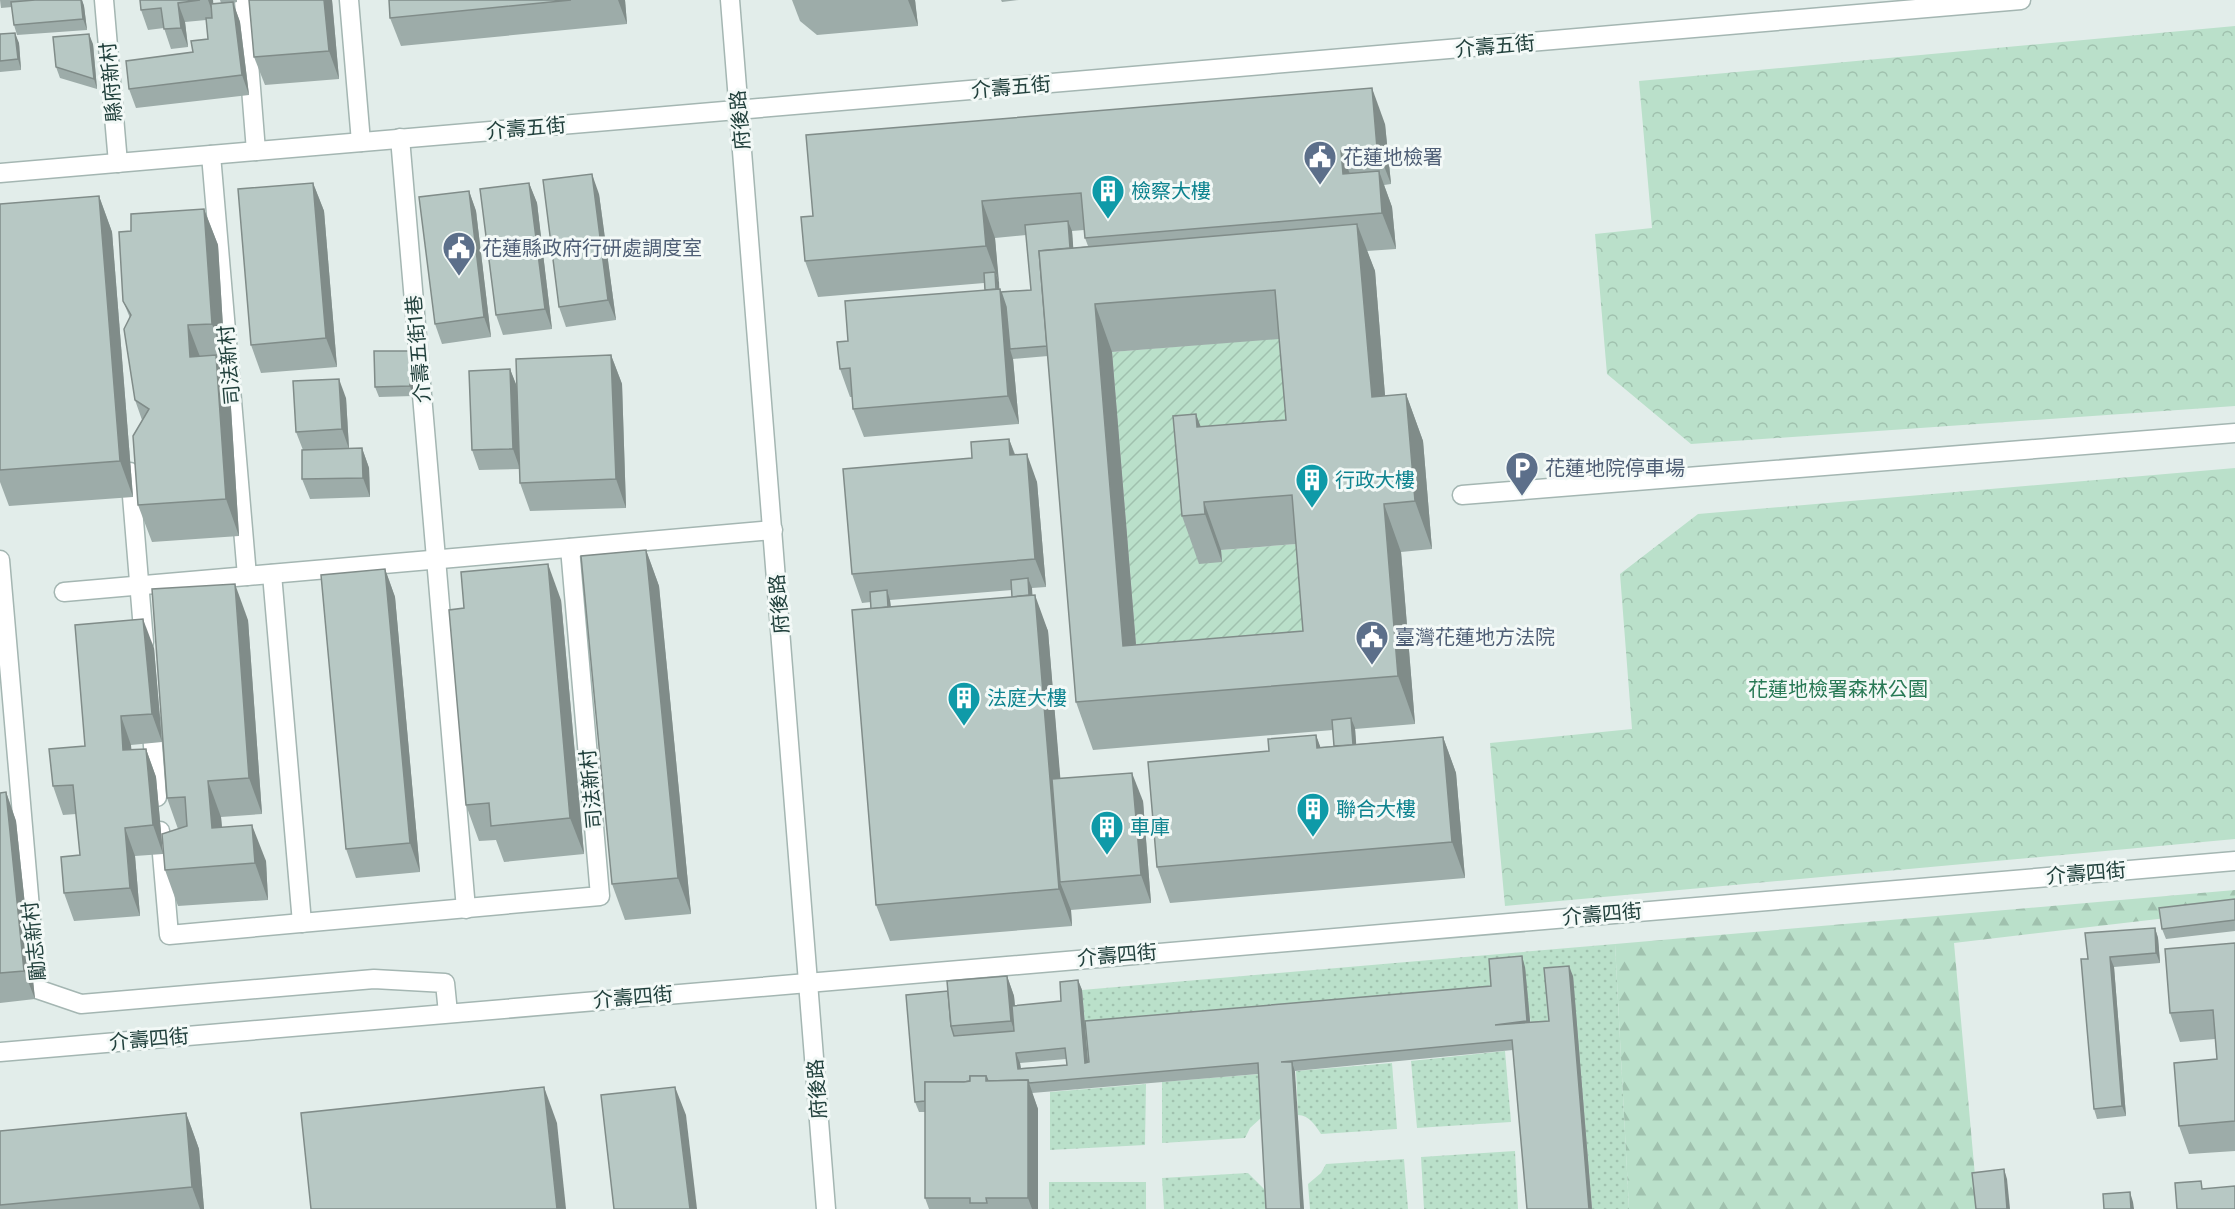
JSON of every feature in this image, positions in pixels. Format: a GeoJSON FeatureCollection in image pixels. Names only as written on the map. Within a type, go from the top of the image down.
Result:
{"type":"FeatureCollection","features":[{"type":"Feature","properties":{"kind":"street","name":"縣府新村"},"geometry":{"type":"LineString","coordinates":[[104,0],[118,163]]}},
{"type":"Feature","properties":{"kind":"street"},"geometry":{"type":"LineString","coordinates":[[244,0],[256,151]]}},
{"type":"Feature","properties":{"kind":"street"},"geometry":{"type":"LineString","coordinates":[[349,0],[361,141]]}},
{"type":"Feature","properties":{"kind":"street","name":"府後路"},"geometry":{"type":"LineString","coordinates":[[730,0],[826,1209]]}},
{"type":"Feature","properties":{"kind":"street","name":"介壽五街"},"geometry":{"type":"LineString","coordinates":[[0,173],[1899,5],[2022,0]]}},
{"type":"Feature","properties":{"kind":"street","name":"介壽五街1巷"},"geometry":{"type":"LineString","coordinates":[[400,138],[436,560]]}},
{"type":"Feature","properties":{"kind":"street","name":"司法新村"},"geometry":{"type":"LineString","coordinates":[[211,154],[247,576]]}},
{"type":"Feature","properties":{"kind":"street"},"geometry":{"type":"LineString","coordinates":[[1462,495],[2235,434]]}},
{"type":"Feature","properties":{"kind":"street"},"geometry":{"type":"LineString","coordinates":[[128,455],[145,655]]}},
{"type":"Feature","properties":{"kind":"street"},"geometry":{"type":"LineString","coordinates":[[64,592],[773,530]]}},
{"type":"Feature","properties":{"kind":"street","name":"司法新村"},"geometry":{"type":"LineString","coordinates":[[149,702],[169,934],[600,896],[570,548]]}},
{"type":"Feature","properties":{"kind":"street","name":"勵志新村"},"geometry":{"type":"LineString","coordinates":[[0,560],[37,989],[81,1004],[374,979],[446,983],[448,1013]]}},
{"type":"Feature","properties":{"kind":"street"},"geometry":{"type":"LineString","coordinates":[[436,560],[466,909]]}},
{"type":"Feature","properties":{"kind":"street"},"geometry":{"type":"LineString","coordinates":[[272,574],[302,923]]}},
{"type":"Feature","properties":{"kind":"street","name":"介壽四街"},"geometry":{"type":"LineString","coordinates":[[0,1052],[2235,861]]}},
{"type":"Feature","properties":{"kind":"green space"},"geometry":{"type":"Polygon","coordinates":[[[2235,26],[2235,406],[1691,444],[1607,374],[1595,234],[1652,228],[1639,81],[2235,26]]]}},
{"type":"Feature","properties":{"kind":"green space"},"geometry":{"type":"Polygon","coordinates":[[[1293,337],[1303,468],[1221,550],[1309,543],[1320,679],[1140,694],[1112,352],[1293,337]]]}},
{"type":"Feature","properties":{"kind":"green space","name":"花蓮地檢署森林公園"},"geometry":{"type":"Polygon","coordinates":[[[2235,468],[2235,839],[1505,906],[1490,743],[1632,729],[1620,574],[1698,514],[2235,468]]]}},
{"type":"Feature","properties":{"kind":"green space"},"geometry":{"type":"Polygon","coordinates":[[[2235,890],[2235,910],[1954,943],[1978,1209],[1629,1209],[1615,944],[2235,890]]]}},
{"type":"Feature","properties":{"kind":"green space"},"geometry":{"type":"Polygon","coordinates":[[[1615,944],[1629,1209],[1592,1209],[1577,1029],[1532,1033],[1527,994],[1495,996],[1089,1073],[1082,990],[1615,944]]]}},
{"type":"Feature","properties":{"kind":"green space"},"geometry":{"type":"Polygon","coordinates":[[[1505,1051],[1511,1122],[1417,1128],[1411,1061],[1505,1051]]]}},
{"type":"Feature","properties":{"kind":"green space"},"geometry":{"type":"Polygon","coordinates":[[[1392,1063],[1397,1129],[1321,1134],[1309,1119],[1298,1115],[1296,1071],[1392,1063]]]}},
{"type":"Feature","properties":{"kind":"green space"},"geometry":{"type":"Polygon","coordinates":[[[1260,1074],[1261,1118],[1250,1128],[1245,1138],[1162,1143],[1162,1082],[1260,1074]]]}},
{"type":"Feature","properties":{"kind":"green space"},"geometry":{"type":"Polygon","coordinates":[[[1146,1084],[1145,1145],[1050,1150],[1050,1092],[1146,1084]]]}},
{"type":"Feature","properties":{"kind":"green space"},"geometry":{"type":"Polygon","coordinates":[[[1515,1151],[1518,1209],[1424,1209],[1421,1157],[1515,1151]]]}},
{"type":"Feature","properties":{"kind":"green space"},"geometry":{"type":"Polygon","coordinates":[[[1404,1159],[1408,1209],[1310,1209],[1308,1184],[1321,1173],[1326,1164],[1404,1159]]]}},
{"type":"Feature","properties":{"kind":"green space"},"geometry":{"type":"Polygon","coordinates":[[[1248,1173],[1265,1190],[1270,1209],[1164,1209],[1162,1178],[1248,1173]]]}},
{"type":"Feature","properties":{"kind":"green space"},"geometry":{"type":"Polygon","coordinates":[[[1049,1182],[1146,1182],[1146,1209],[1049,1209],[1049,1182]]]}},
{"type":"Feature","properties":{"kind":"building"},"geometry":{"type":"Polygon","coordinates":[[[81,0],[83,19],[14,25],[11,2],[81,0]]]}},
{"type":"Feature","properties":{"kind":"building"},"geometry":{"type":"Polygon","coordinates":[[[140,0],[200,0],[178,3],[181,28],[164,29],[161,8],[141,10],[140,0]]]}},
{"type":"Feature","properties":{"kind":"building"},"geometry":{"type":"Polygon","coordinates":[[[249,0],[324,0],[329,51],[254,57],[249,0]]]}},
{"type":"Feature","properties":{"kind":"building"},"geometry":{"type":"Polygon","coordinates":[[[389,0],[571,0],[390,18],[389,0]]]}},
{"type":"Feature","properties":{"kind":"building"},"geometry":{"type":"Polygon","coordinates":[[[233,2],[242,75],[129,89],[126,61],[193,52],[191,41],[208,39],[206,18],[212,18],[211,4],[233,2]]]}},
{"type":"Feature","properties":{"kind":"building"},"geometry":{"type":"Polygon","coordinates":[[[15,33],[18,59],[0,61],[0,34],[15,33]]]}},
{"type":"Feature","properties":{"kind":"building"},"geometry":{"type":"Polygon","coordinates":[[[89,34],[94,79],[56,67],[53,37],[89,34]]]}},
{"type":"Feature","properties":{"kind":"building","name":"檢察大樓"},"geometry":{"type":"Polygon","coordinates":[[[1372,88],[1377,148],[1341,151],[1343,174],[1379,171],[1382,213],[1085,238],[1081,193],[1016,198],[982,201],[986,246],[805,261],[801,217],[813,216],[806,135],[1372,88]]]}},
{"type":"Feature","properties":{"kind":"building","name":"花蓮縣政府行研處調度室"},"geometry":{"type":"Polygon","coordinates":[[[592,174],[608,300],[559,307],[543,180],[592,174]]]}},
{"type":"Feature","properties":{"kind":"building"},"geometry":{"type":"Polygon","coordinates":[[[313,183],[326,338],[251,345],[238,189],[313,183]]]}},
{"type":"Feature","properties":{"kind":"building","name":"花蓮縣政府行研處調度室"},"geometry":{"type":"Polygon","coordinates":[[[529,183],[545,309],[496,315],[480,189],[529,183]]]}},
{"type":"Feature","properties":{"kind":"building","name":"花蓮縣政府行研處調度室"},"geometry":{"type":"Polygon","coordinates":[[[469,191],[484,317],[435,324],[419,197],[469,191]]]}},
{"type":"Feature","properties":{"kind":"building"},"geometry":{"type":"Polygon","coordinates":[[[99,196],[120,461],[0,470],[0,204],[99,196]]]}},
{"type":"Feature","properties":{"kind":"building"},"geometry":{"type":"Polygon","coordinates":[[[204,209],[212,324],[188,325],[190,357],[216,355],[226,499],[138,505],[133,436],[149,409],[135,400],[124,329],[131,315],[123,301],[119,232],[131,231],[131,214],[204,209]]]}},
{"type":"Feature","properties":{"kind":"building"},"geometry":{"type":"Polygon","coordinates":[[[1068,221],[1070,248],[1039,251],[1047,346],[1010,349],[1006,307],[1001,292],[1031,290],[1025,225],[1068,221]]]}},
{"type":"Feature","properties":{"kind":"building"},"geometry":{"type":"Polygon","coordinates":[[[1357,224],[1372,397],[1406,394],[1415,501],[1384,504],[1398,676],[1076,702],[1039,251],[1357,224]],[[1275,290],[1095,304],[1123,646],[1303,631],[1292,495],[1204,502],[1205,514],[1182,516],[1173,416],[1196,414],[1197,427],[1286,420],[1275,290]]]}},
{"type":"Feature","properties":{"kind":"building"},"geometry":{"type":"Polygon","coordinates":[[[995,272],[996,289],[985,290],[984,273],[995,272]]]}},
{"type":"Feature","properties":{"kind":"building"},"geometry":{"type":"Polygon","coordinates":[[[1000,289],[1008,396],[853,409],[850,368],[840,369],[837,342],[848,341],[845,301],[1000,289]]]}},
{"type":"Feature","properties":{"kind":"building"},"geometry":{"type":"Polygon","coordinates":[[[374,351],[409,351],[410,386],[375,387],[374,351]]]}},
{"type":"Feature","properties":{"kind":"building"},"geometry":{"type":"Polygon","coordinates":[[[611,355],[616,479],[520,483],[516,359],[611,355]]]}},
{"type":"Feature","properties":{"kind":"building"},"geometry":{"type":"Polygon","coordinates":[[[510,369],[513,449],[472,450],[469,371],[510,369]]]}},
{"type":"Feature","properties":{"kind":"building"},"geometry":{"type":"Polygon","coordinates":[[[339,379],[342,429],[296,432],[293,381],[339,379]]]}},
{"type":"Feature","properties":{"kind":"building"},"geometry":{"type":"Polygon","coordinates":[[[1009,439],[1010,455],[1027,454],[1035,559],[852,574],[843,469],[972,458],[971,442],[1009,439]]]}},
{"type":"Feature","properties":{"kind":"building"},"geometry":{"type":"Polygon","coordinates":[[[362,448],[363,478],[302,479],[302,450],[362,448]]]}},
{"type":"Feature","properties":{"kind":"building"},"geometry":{"type":"Polygon","coordinates":[[[646,550],[678,878],[612,884],[581,556],[646,550]]]}},
{"type":"Feature","properties":{"kind":"building"},"geometry":{"type":"Polygon","coordinates":[[[548,564],[570,818],[491,826],[489,803],[466,805],[449,610],[464,608],[461,572],[548,564]]]}},
{"type":"Feature","properties":{"kind":"building"},"geometry":{"type":"Polygon","coordinates":[[[385,569],[410,843],[346,849],[321,575],[385,569]]]}},
{"type":"Feature","properties":{"kind":"building"},"geometry":{"type":"Polygon","coordinates":[[[1028,578],[1029,595],[1012,597],[1011,580],[1028,578]]]}},
{"type":"Feature","properties":{"kind":"building"},"geometry":{"type":"Polygon","coordinates":[[[235,584],[249,778],[208,781],[212,828],[252,825],[255,863],[165,870],[162,834],[187,826],[185,797],[167,798],[152,589],[235,584]]]}},
{"type":"Feature","properties":{"kind":"building"},"geometry":{"type":"Polygon","coordinates":[[[887,590],[888,607],[871,609],[870,592],[887,590]]]}},
{"type":"Feature","properties":{"kind":"building","name":"法庭大樓"},"geometry":{"type":"Polygon","coordinates":[[[1035,595],[1059,889],[876,905],[852,610],[1035,595]]]}},
{"type":"Feature","properties":{"kind":"building"},"geometry":{"type":"Polygon","coordinates":[[[143,619],[152,714],[121,716],[123,750],[146,749],[153,825],[125,828],[130,888],[64,893],[61,857],[80,855],[73,785],[53,786],[49,749],[85,746],[75,625],[143,619]]]}},
{"type":"Feature","properties":{"kind":"building"},"geometry":{"type":"Polygon","coordinates":[[[1351,718],[1353,745],[1334,746],[1332,720],[1351,718]]]}},
{"type":"Feature","properties":{"kind":"building","name":"聯合大樓"},"geometry":{"type":"Polygon","coordinates":[[[1316,735],[1317,748],[1443,737],[1452,842],[1157,867],[1148,762],[1269,751],[1268,739],[1316,735]]]}},
{"type":"Feature","properties":{"kind":"building","name":"車庫"},"geometry":{"type":"Polygon","coordinates":[[[1132,773],[1141,875],[1060,882],[1052,779],[1132,773]]]}},
{"type":"Feature","properties":{"kind":"building"},"geometry":{"type":"Polygon","coordinates":[[[6,792],[24,971],[0,973],[0,793],[6,792]]]}},
{"type":"Feature","properties":{"kind":"building"},"geometry":{"type":"Polygon","coordinates":[[[2235,899],[2235,920],[2162,929],[2159,908],[2235,899]]]}},
{"type":"Feature","properties":{"kind":"building"},"geometry":{"type":"Polygon","coordinates":[[[2155,928],[2156,953],[2110,957],[2122,1106],[2094,1109],[2081,959],[2088,959],[2085,933],[2155,928]]]}},
{"type":"Feature","properties":{"kind":"building"},"geometry":{"type":"Polygon","coordinates":[[[2235,943],[2235,1121],[2179,1126],[2174,1063],[2217,1059],[2213,1010],[2170,1013],[2165,949],[2235,943]]]}},
{"type":"Feature","properties":{"kind":"building"},"geometry":{"type":"Polygon","coordinates":[[[1522,956],[1527,1021],[1495,1025],[1549,1021],[1544,968],[1569,966],[1589,1209],[1527,1209],[1512,1040],[1281,1062],[1292,1062],[1301,1209],[1266,1209],[1258,1063],[1029,1083],[1028,1080],[988,1081],[986,1076],[970,1076],[970,1081],[964,1082],[925,1082],[925,1101],[915,1102],[906,995],[948,991],[954,1036],[1014,1031],[1012,1006],[1061,1001],[1060,982],[1078,980],[1085,1063],[1089,1062],[1085,1021],[1491,986],[1489,959],[1522,956]],[[1065,1048],[1016,1053],[1018,1069],[1067,1065],[1065,1048]]]}},
{"type":"Feature","properties":{"kind":"building"},"geometry":{"type":"Polygon","coordinates":[[[1007,976],[1011,1021],[951,1026],[947,981],[1007,976]]]}},
{"type":"Feature","properties":{"kind":"building"},"geometry":{"type":"Polygon","coordinates":[[[970,1076],[986,1076],[986,1081],[1028,1080],[1028,1198],[986,1198],[987,1203],[970,1203],[970,1198],[925,1198],[925,1082],[964,1082],[970,1081],[970,1076]]]}},
{"type":"Feature","properties":{"kind":"building"},"geometry":{"type":"Polygon","coordinates":[[[544,1087],[557,1209],[311,1209],[301,1113],[544,1087]]]}},
{"type":"Feature","properties":{"kind":"building"},"geometry":{"type":"Polygon","coordinates":[[[675,1087],[690,1209],[614,1209],[601,1095],[675,1087]]]}},
{"type":"Feature","properties":{"kind":"building"},"geometry":{"type":"Polygon","coordinates":[[[186,1113],[192,1187],[0,1205],[0,1131],[186,1113]]]}},
{"type":"Feature","properties":{"kind":"building"},"geometry":{"type":"Polygon","coordinates":[[[2004,1169],[2007,1209],[1976,1209],[1972,1173],[2004,1169]]]}},
{"type":"Feature","properties":{"kind":"building"},"geometry":{"type":"Polygon","coordinates":[[[2201,1181],[2202,1189],[2235,1186],[2235,1209],[2177,1209],[2175,1183],[2201,1181]]]}},
{"type":"Feature","properties":{"kind":"building"},"geometry":{"type":"Polygon","coordinates":[[[2130,1192],[2131,1209],[2104,1209],[2103,1194],[2130,1192]]]}},
{"type":"Feature","properties":{"kind":"place","name":"花蓮地檢署"},"geometry":{"type":"Point","coordinates":[1320,186]}},
{"type":"Feature","properties":{"kind":"place","name":"檢察大樓"},"geometry":{"type":"Point","coordinates":[1108,220]}},
{"type":"Feature","properties":{"kind":"place","name":"花蓮縣政府行研處調度室"},"geometry":{"type":"Point","coordinates":[459,277]}},
{"type":"Feature","properties":{"kind":"place","name":"花蓮地院停車場"},"geometry":{"type":"Point","coordinates":[1522,497]}},
{"type":"Feature","properties":{"kind":"place","name":"行政大樓"},"geometry":{"type":"Point","coordinates":[1312,509]}},
{"type":"Feature","properties":{"kind":"place","name":"臺灣花蓮地方法院"},"geometry":{"type":"Point","coordinates":[1372,666]}},
{"type":"Feature","properties":{"kind":"place","name":"法庭大樓"},"geometry":{"type":"Point","coordinates":[964,727]}},
{"type":"Feature","properties":{"kind":"place","name":"聯合大樓"},"geometry":{"type":"Point","coordinates":[1313,838]}},
{"type":"Feature","properties":{"kind":"place","name":"車庫"},"geometry":{"type":"Point","coordinates":[1107,856]}}]}
